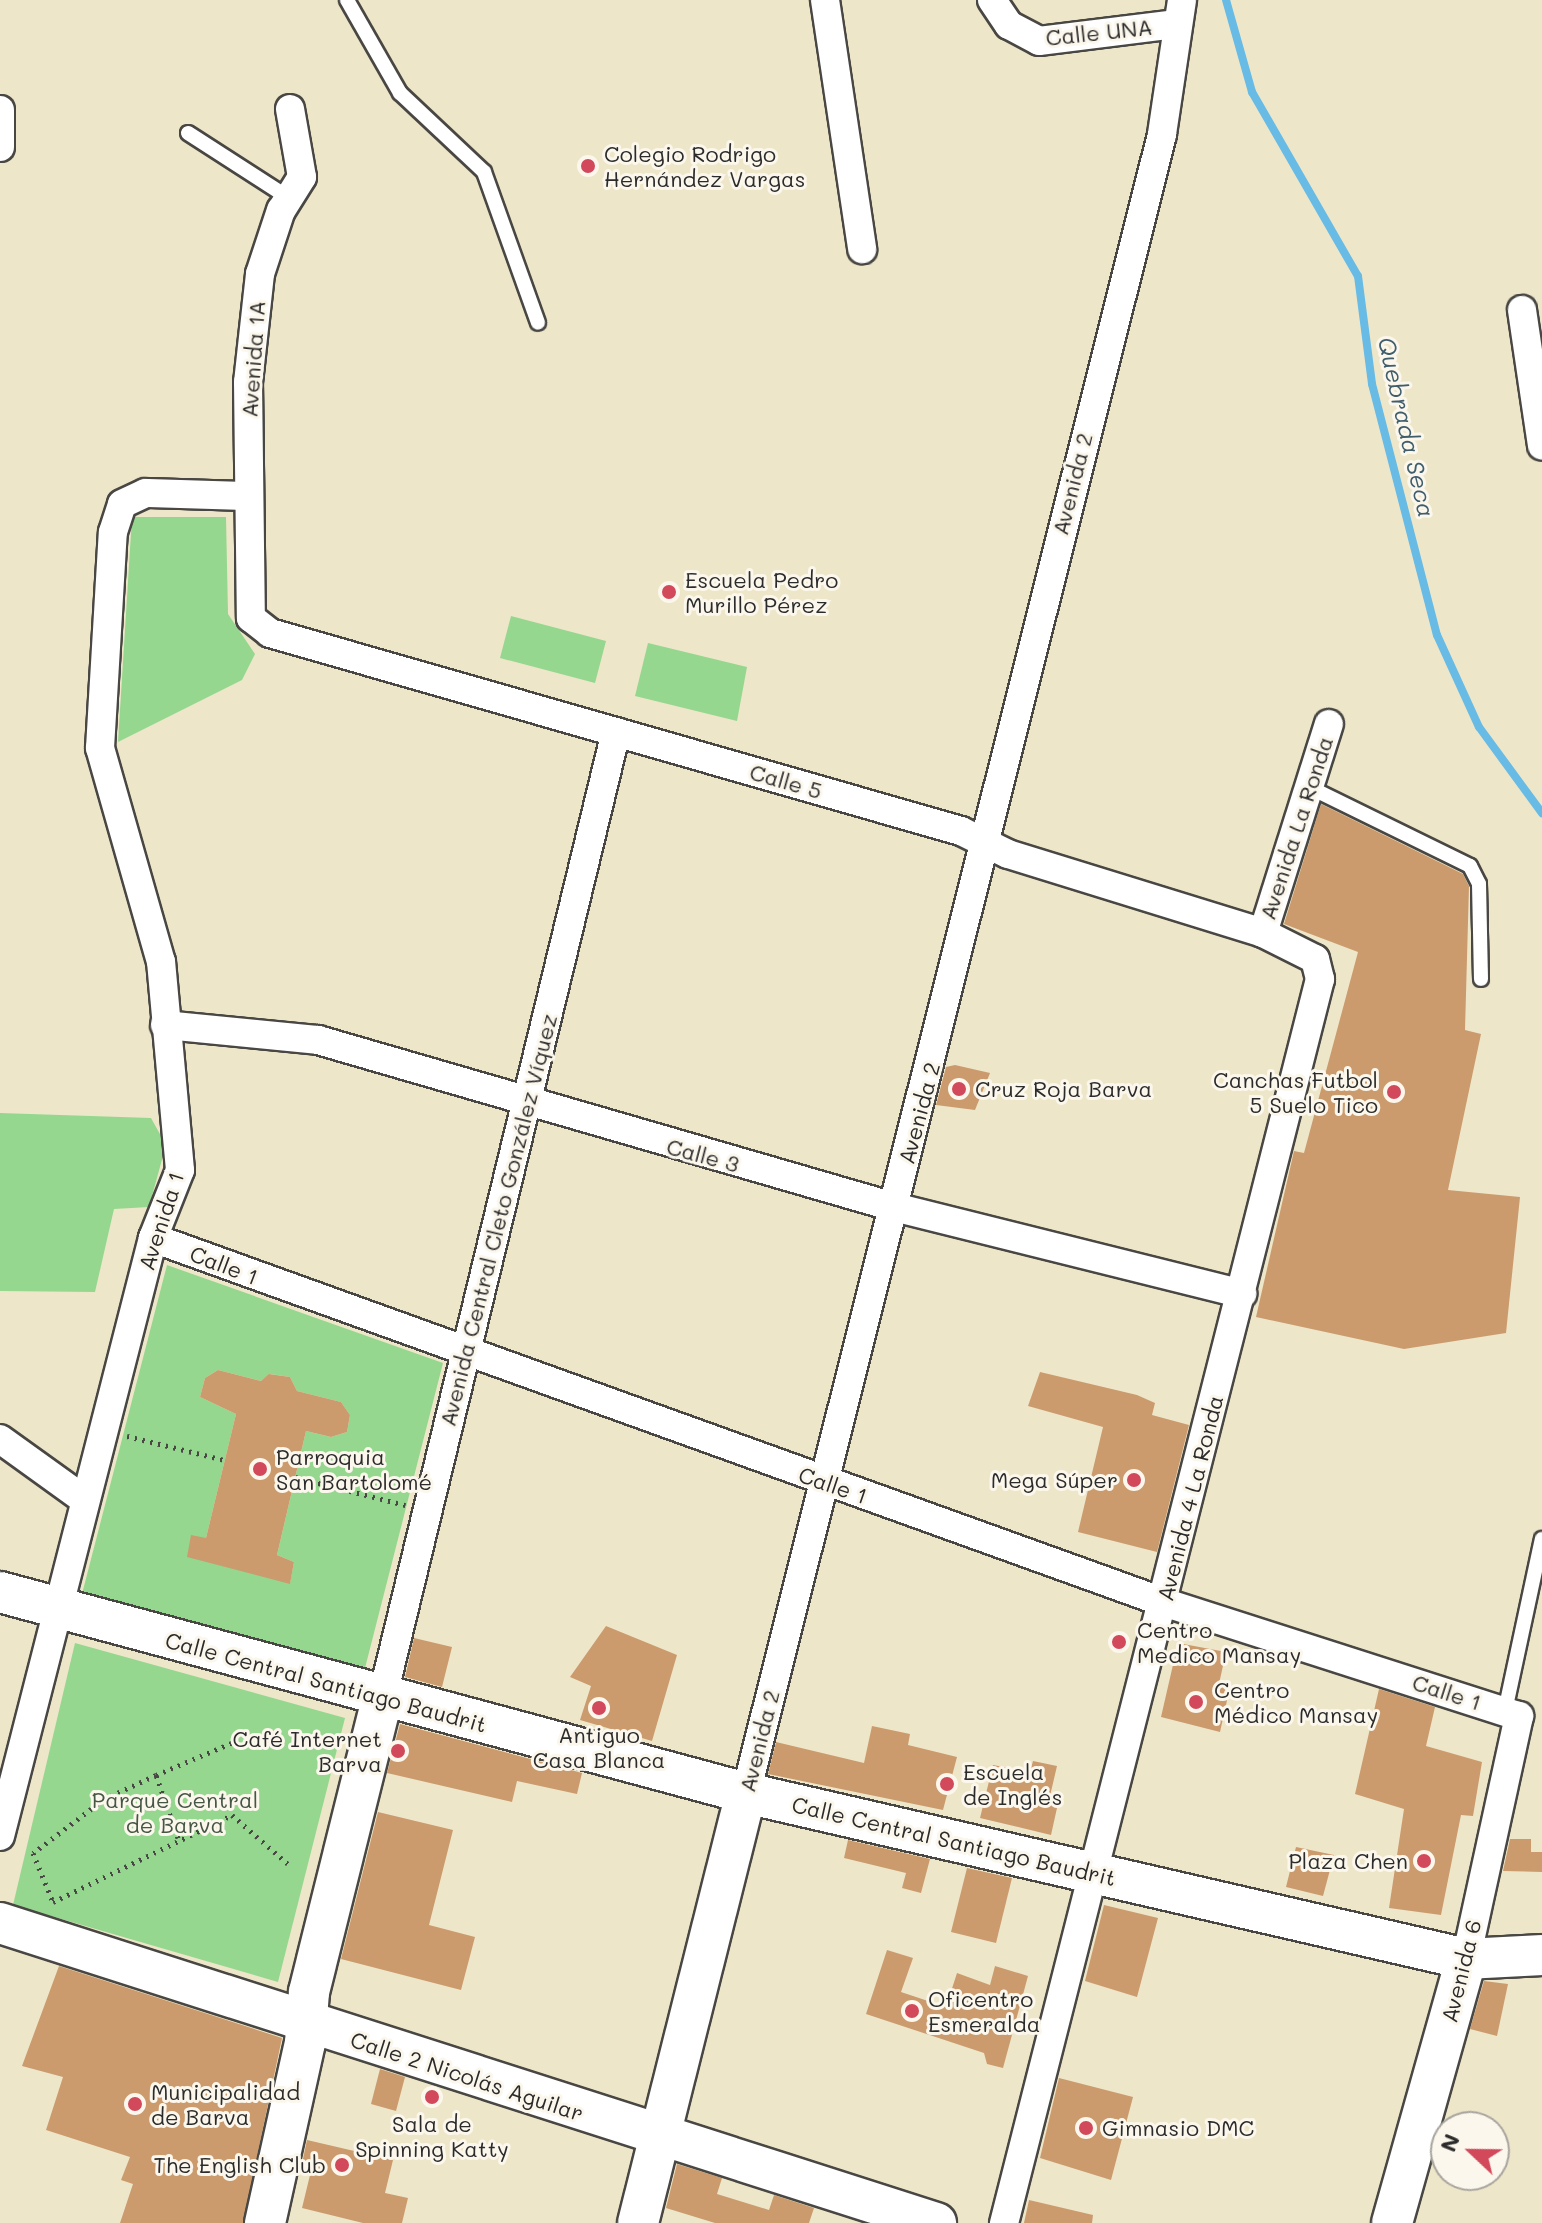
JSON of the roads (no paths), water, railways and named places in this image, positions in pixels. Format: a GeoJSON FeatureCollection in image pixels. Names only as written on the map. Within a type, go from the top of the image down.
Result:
{"type":"FeatureCollection","features":[{"type":"Feature","properties":{"kind":"main road","name":"Calle Central Santiago Baudrit"},"geometry":{"type":"LineString","coordinates":[[0,1592],[382,1699],[746,1793],[1466,1959],[1542,1955]]}},
{"type":"Feature","properties":{"kind":"main road","name":"Avenida Central Cleto González Víquez"},"geometry":{"type":"LineString","coordinates":[[265,2223],[307,2023],[309,1992],[382,1699]]}},
{"type":"Feature","properties":{"kind":"main road","name":"Avenida 2"},"geometry":{"type":"LineString","coordinates":[[638,2223],[746,1793]]}},
{"type":"Feature","properties":{"kind":"main road","name":"Calle 2 Nicolás Aguilar"},"geometry":{"type":"LineString","coordinates":[[0,1923],[936,2223]]}},
{"type":"Feature","properties":{"kind":"main road","name":"Avenida 6"},"geometry":{"type":"LineString","coordinates":[[1392,2223],[1466,1959]]}},
{"type":"Feature","properties":{"kind":"street"},"geometry":{"type":"LineString","coordinates":[[825,0],[862,249]]}},
{"type":"Feature","properties":{"kind":"street","name":"Calle UNA"},"geometry":{"type":"LineString","coordinates":[[992,0],[1009,25],[1039,41],[1179,12]]}},
{"type":"Feature","properties":{"kind":"street","name":"Avenida 2"},"geometry":{"type":"LineString","coordinates":[[746,1793],[1162,134],[1179,12]]}},
{"type":"Feature","properties":{"kind":"street","name":"Avenida 1A"},"geometry":{"type":"LineString","coordinates":[[251,618],[247,496],[248,382],[260,274],[289,198],[302,177],[290,109]]}},
{"type":"Feature","properties":{"kind":"street"},"geometry":{"type":"LineString","coordinates":[[0,110],[0,147]]}},
{"type":"Feature","properties":{"kind":"street"},"geometry":{"type":"LineString","coordinates":[[1522,310],[1542,446]]}},
{"type":"Feature","properties":{"kind":"street","name":"Avenida 1"},"geometry":{"type":"LineString","coordinates":[[0,1836],[153,1238],[180,1170],[161,962],[100,748],[113,532],[122,504],[146,493],[247,496]]}},
{"type":"Feature","properties":{"kind":"street","name":"Calle 5"},"geometry":{"type":"LineString","coordinates":[[251,618],[270,633],[616,732],[985,843],[1263,933],[1315,959]]}},
{"type":"Feature","properties":{"kind":"street","name":"Avenida La Ronda"},"geometry":{"type":"LineString","coordinates":[[1263,933],[1329,724]]}},
{"type":"Feature","properties":{"kind":"street","name":"Avenida Central Cleto González Víquez"},"geometry":{"type":"LineString","coordinates":[[382,1699],[616,732]]}},
{"type":"Feature","properties":{"kind":"street","name":"Avenida 4 La Ronda"},"geometry":{"type":"LineString","coordinates":[[1004,2223],[1095,1875],[1320,979],[1315,959]]}},
{"type":"Feature","properties":{"kind":"street","name":"Calle 3"},"geometry":{"type":"LineString","coordinates":[[165,1025],[318,1040],[527,1106],[894,1207],[1242,1294]]}},
{"type":"Feature","properties":{"kind":"street","name":"Calle 1"},"geometry":{"type":"LineString","coordinates":[[153,1238],[464,1355],[1163,1602],[1512,1713]]}},
{"type":"Feature","properties":{"kind":"street"},"geometry":{"type":"LineString","coordinates":[[0,1439],[85,1500]]}},
{"type":"Feature","properties":{"kind":"street","name":"Avenida 6"},"geometry":{"type":"LineString","coordinates":[[1466,1959],[1512,1713]]}},
{"type":"Feature","properties":{"kind":"lane"},"geometry":{"type":"LineString","coordinates":[[347,0],[400,93],[484,172],[538,323]]}},
{"type":"Feature","properties":{"kind":"lane"},"geometry":{"type":"LineString","coordinates":[[188,133],[289,198]]}},
{"type":"Feature","properties":{"kind":"lane"},"geometry":{"type":"LineString","coordinates":[[1309,787],[1470,866],[1479,884],[1481,979]]}},
{"type":"Feature","properties":{"kind":"lane","name":"Avenida 6"},"geometry":{"type":"LineString","coordinates":[[1512,1713],[1542,1539]]}},
{"type":"Feature","properties":{"kind":"waterway","name":"Quebrada Seca"},"geometry":{"type":"LineString","coordinates":[[1226,0],[1252,92],[1358,276],[1372,384],[1437,635],[1479,727],[1542,813]]}},
{"type":"Feature","properties":{"kind":"place","name":"Colegio Rodrigo Hernández Vargas"},"geometry":{"type":"Point","coordinates":[588,166]}},
{"type":"Feature","properties":{"kind":"place","name":"Escuela Pedro Murillo Pérez"},"geometry":{"type":"Point","coordinates":[669,592]}},
{"type":"Feature","properties":{"kind":"place","name":"Cruz Roja Barva"},"geometry":{"type":"Point","coordinates":[959,1089]}},
{"type":"Feature","properties":{"kind":"place","name":"Canchas Futbol 5 Suelo Tico"},"geometry":{"type":"Point","coordinates":[1394,1092]}},
{"type":"Feature","properties":{"kind":"place","name":"Parroquia San Bartolomé"},"geometry":{"type":"Point","coordinates":[260,1469]}},
{"type":"Feature","properties":{"kind":"place","name":"Mega Súper"},"geometry":{"type":"Point","coordinates":[1134,1480]}},
{"type":"Feature","properties":{"kind":"place","name":"Centro Medico Mansay"},"geometry":{"type":"Point","coordinates":[1119,1642]}},
{"type":"Feature","properties":{"kind":"place","name":"Centro Médico Mansay"},"geometry":{"type":"Point","coordinates":[1196,1702]}},
{"type":"Feature","properties":{"kind":"place","name":"Antiguo Casa Blanca"},"geometry":{"type":"Point","coordinates":[599,1708]}},
{"type":"Feature","properties":{"kind":"place","name":"Café Internet Barva"},"geometry":{"type":"Point","coordinates":[398,1751]}},
{"type":"Feature","properties":{"kind":"place","name":"Escuela de Inglés"},"geometry":{"type":"Point","coordinates":[947,1784]}},
{"type":"Feature","properties":{"kind":"place","name":"Plaza Chen"},"geometry":{"type":"Point","coordinates":[1424,1861]}},
{"type":"Feature","properties":{"kind":"place","name":"Oficentro Esmeralda"},"geometry":{"type":"Point","coordinates":[912,2011]}},
{"type":"Feature","properties":{"kind":"place","name":"Sala de Spinning Katty"},"geometry":{"type":"Point","coordinates":[432,2097]}},
{"type":"Feature","properties":{"kind":"place","name":"Municipalidad de Barva"},"geometry":{"type":"Point","coordinates":[135,2104]}},
{"type":"Feature","properties":{"kind":"place","name":"Gimnasio DMC"},"geometry":{"type":"Point","coordinates":[1086,2128]}},
{"type":"Feature","properties":{"kind":"place","name":"The English Club"},"geometry":{"type":"Point","coordinates":[342,2165]}},
{"type":"Feature","properties":{"kind":"park label","name":"Parque Central de Barva"},"geometry":{"type":"Point","coordinates":[175,1812]}}]}
